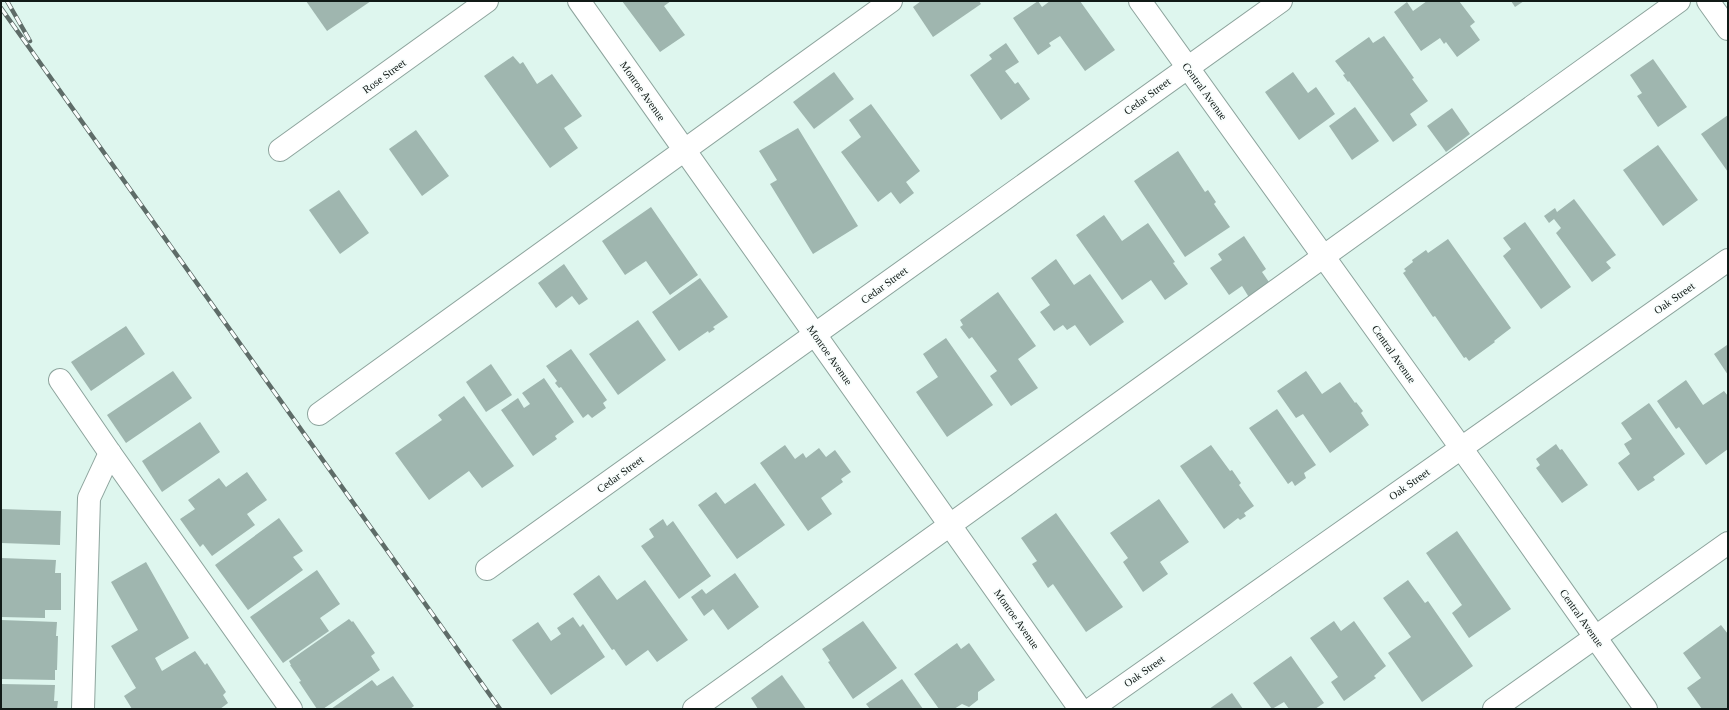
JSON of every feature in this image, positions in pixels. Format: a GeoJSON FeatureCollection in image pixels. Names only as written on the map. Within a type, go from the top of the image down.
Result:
{"type":"FeatureCollection","features":[{"type":"Feature","properties":{"kind":"street","name":"Rose Street"},"geometry":{"type":"LineString","coordinates":[[280,150],[487,1]]}},
{"type":"Feature","properties":{"kind":"street","name":"Monroe Avenue"},"geometry":{"type":"LineString","coordinates":[[579,1],[1080,709]]}},
{"type":"Feature","properties":{"kind":"street"},"geometry":{"type":"LineString","coordinates":[[319,414],[891,1]]}},
{"type":"Feature","properties":{"kind":"street","name":"Central Avenue"},"geometry":{"type":"LineString","coordinates":[[1140,1],[1324,256],[1646,709]]}},
{"type":"Feature","properties":{"kind":"street","name":"Cedar Street"},"geometry":{"type":"LineString","coordinates":[[487,569],[1281,1]]}},
{"type":"Feature","properties":{"kind":"street"},"geometry":{"type":"LineString","coordinates":[[694,709],[1679,1]]}},
{"type":"Feature","properties":{"kind":"street"},"geometry":{"type":"LineString","coordinates":[[1708,1],[1728,29]]}},
{"type":"Feature","properties":{"kind":"street","name":"Oak Street"},"geometry":{"type":"LineString","coordinates":[[1090,709],[1728,260]]}},
{"type":"Feature","properties":{"kind":"street"},"geometry":{"type":"LineString","coordinates":[[60,380],[282,706]]}},
{"type":"Feature","properties":{"kind":"street"},"geometry":{"type":"LineString","coordinates":[[83,709],[89,498],[110,453]]}},
{"type":"Feature","properties":{"kind":"street"},"geometry":{"type":"LineString","coordinates":[[1494,709],[1728,543]]}},
{"type":"Feature","properties":{"kind":"building"},"geometry":{"type":"Polygon","coordinates":[[[306,1],[371,1],[327,31],[306,1]]]}},
{"type":"Feature","properties":{"kind":"building"},"geometry":{"type":"Polygon","coordinates":[[[622,1],[671,1],[664,6],[685,35],[660,52],[622,1]]]}},
{"type":"Feature","properties":{"kind":"building"},"geometry":{"type":"Polygon","coordinates":[[[921,1],[979,1],[981,4],[933,37],[913,7],[921,1]]]}},
{"type":"Feature","properties":{"kind":"building"},"geometry":{"type":"Polygon","coordinates":[[[1038,1],[1042,7],[1050,1],[1080,1],[1115,50],[1085,71],[1060,36],[1049,43],[1051,46],[1038,55],[1013,18],[1038,1]]]}},
{"type":"Feature","properties":{"kind":"building"},"geometry":{"type":"Polygon","coordinates":[[[1427,1],[1459,1],[1475,22],[1470,26],[1480,40],[1457,57],[1446,42],[1444,44],[1440,38],[1421,51],[1394,12],[1407,2],[1413,11],[1427,1]]]}},
{"type":"Feature","properties":{"kind":"building"},"geometry":{"type":"Polygon","coordinates":[[[1511,1],[1524,1],[1515,7],[1511,1]]]}},
{"type":"Feature","properties":{"kind":"building"},"geometry":{"type":"Polygon","coordinates":[[[1384,36],[1414,78],[1412,79],[1428,101],[1410,114],[1417,125],[1393,142],[1349,81],[1348,82],[1343,75],[1345,74],[1335,61],[1369,37],[1373,43],[1384,36]]]}},
{"type":"Feature","properties":{"kind":"building"},"geometry":{"type":"Polygon","coordinates":[[[1006,43],[1019,62],[1005,71],[1015,84],[1018,82],[1030,99],[1001,120],[970,75],[992,59],[989,55],[1006,43]]]}},
{"type":"Feature","properties":{"kind":"building"},"geometry":{"type":"Polygon","coordinates":[[[513,56],[520,64],[523,62],[537,84],[552,74],[582,116],[564,128],[578,148],[550,168],[484,76],[513,56]]]}},
{"type":"Feature","properties":{"kind":"building"},"geometry":{"type":"Polygon","coordinates":[[[1653,59],[1687,107],[1658,127],[1637,96],[1642,93],[1630,75],[1653,59]]]}},
{"type":"Feature","properties":{"kind":"building"},"geometry":{"type":"Polygon","coordinates":[[[834,72],[854,99],[814,129],[793,102],[834,72]]]}},
{"type":"Feature","properties":{"kind":"building"},"geometry":{"type":"Polygon","coordinates":[[[1293,72],[1308,93],[1316,87],[1335,114],[1299,140],[1265,92],[1293,72]]]}},
{"type":"Feature","properties":{"kind":"building"},"geometry":{"type":"Polygon","coordinates":[[[871,104],[920,171],[906,182],[914,193],[900,204],[891,192],[878,202],[841,152],[861,137],[849,120],[871,104]]]}},
{"type":"Feature","properties":{"kind":"building"},"geometry":{"type":"Polygon","coordinates":[[[1355,107],[1379,141],[1352,160],[1329,126],[1355,107]]]}},
{"type":"Feature","properties":{"kind":"building"},"geometry":{"type":"Polygon","coordinates":[[[1452,108],[1470,134],[1446,152],[1427,126],[1452,108]]]}},
{"type":"Feature","properties":{"kind":"building"},"geometry":{"type":"Polygon","coordinates":[[[1728,115],[1728,172],[1701,134],[1728,115]]]}},
{"type":"Feature","properties":{"kind":"building"},"geometry":{"type":"Polygon","coordinates":[[[798,128],[858,226],[813,254],[770,184],[777,180],[759,151],[798,128]]]}},
{"type":"Feature","properties":{"kind":"building"},"geometry":{"type":"Polygon","coordinates":[[[416,130],[449,176],[422,196],[389,149],[416,130]]]}},
{"type":"Feature","properties":{"kind":"building"},"geometry":{"type":"Polygon","coordinates":[[[1658,145],[1698,200],[1663,226],[1623,170],[1658,145]]]}},
{"type":"Feature","properties":{"kind":"building"},"geometry":{"type":"Polygon","coordinates":[[[1178,151],[1205,192],[1208,190],[1216,202],[1214,204],[1230,227],[1185,257],[1134,181],[1178,151]]]}},
{"type":"Feature","properties":{"kind":"building"},"geometry":{"type":"Polygon","coordinates":[[[339,190],[369,233],[340,254],[309,210],[339,190]]]}},
{"type":"Feature","properties":{"kind":"building"},"geometry":{"type":"Polygon","coordinates":[[[1574,199],[1616,255],[1606,262],[1611,268],[1592,282],[1556,233],[1561,228],[1554,219],[1549,223],[1544,216],[1555,208],[1557,212],[1574,199]]]}},
{"type":"Feature","properties":{"kind":"building"},"geometry":{"type":"Polygon","coordinates":[[[651,207],[698,275],[670,295],[646,261],[625,275],[602,241],[651,207]]]}},
{"type":"Feature","properties":{"kind":"building"},"geometry":{"type":"Polygon","coordinates":[[[1104,215],[1122,241],[1148,223],[1188,284],[1165,300],[1151,280],[1122,300],[1076,235],[1104,215]]]}},
{"type":"Feature","properties":{"kind":"building"},"geometry":{"type":"Polygon","coordinates":[[[1525,222],[1571,287],[1541,309],[1503,256],[1511,249],[1503,238],[1525,222]]]}},
{"type":"Feature","properties":{"kind":"building"},"geometry":{"type":"Polygon","coordinates":[[[1244,236],[1266,269],[1262,272],[1271,285],[1250,299],[1242,286],[1229,295],[1210,268],[1222,260],[1218,254],[1244,236]]]}},
{"type":"Feature","properties":{"kind":"building"},"geometry":{"type":"Polygon","coordinates":[[[1448,239],[1511,328],[1469,361],[1466,357],[1464,358],[1435,316],[1433,317],[1403,273],[1406,271],[1404,269],[1413,262],[1412,260],[1426,250],[1428,253],[1448,239]]]}},
{"type":"Feature","properties":{"kind":"building"},"geometry":{"type":"Polygon","coordinates":[[[1056,259],[1074,285],[1090,274],[1124,322],[1090,346],[1075,325],[1067,330],[1063,325],[1054,331],[1040,312],[1050,305],[1031,278],[1056,259]]]}},
{"type":"Feature","properties":{"kind":"building"},"geometry":{"type":"Polygon","coordinates":[[[564,264],[588,299],[579,305],[572,296],[556,308],[538,283],[564,264]]]}},
{"type":"Feature","properties":{"kind":"building"},"geometry":{"type":"Polygon","coordinates":[[[700,278],[728,317],[713,327],[715,329],[709,333],[708,331],[679,351],[652,312],[700,278]]]}},
{"type":"Feature","properties":{"kind":"building"},"geometry":{"type":"Polygon","coordinates":[[[998,292],[1036,346],[1018,359],[1038,388],[1011,406],[990,376],[997,371],[972,337],[969,339],[960,327],[963,325],[960,320],[998,292]]]}},
{"type":"Feature","properties":{"kind":"building"},"geometry":{"type":"Polygon","coordinates":[[[638,320],[666,360],[618,395],[589,354],[638,320]]]}},
{"type":"Feature","properties":{"kind":"building"},"geometry":{"type":"Polygon","coordinates":[[[126,326],[145,354],[91,391],[71,362],[126,326]]]}},
{"type":"Feature","properties":{"kind":"building"},"geometry":{"type":"Polygon","coordinates":[[[946,338],[993,405],[947,437],[916,392],[938,377],[923,354],[946,338]]]}},
{"type":"Feature","properties":{"kind":"building"},"geometry":{"type":"Polygon","coordinates":[[[1727,345],[1728,346],[1728,375],[1714,354],[1727,345]]]}},
{"type":"Feature","properties":{"kind":"building"},"geometry":{"type":"Polygon","coordinates":[[[571,349],[607,400],[603,403],[606,408],[592,418],[588,414],[583,418],[561,387],[559,388],[555,383],[557,381],[546,366],[571,349]]]}},
{"type":"Feature","properties":{"kind":"building"},"geometry":{"type":"Polygon","coordinates":[[[491,364],[512,395],[486,412],[466,382],[491,364]]]}},
{"type":"Feature","properties":{"kind":"building"},"geometry":{"type":"Polygon","coordinates":[[[173,371],[192,398],[126,443],[107,415],[173,371]]]}},
{"type":"Feature","properties":{"kind":"building"},"geometry":{"type":"Polygon","coordinates":[[[1306,371],[1322,394],[1340,382],[1355,403],[1356,402],[1363,411],[1361,413],[1369,425],[1330,453],[1303,414],[1296,418],[1277,391],[1306,371]]]}},
{"type":"Feature","properties":{"kind":"building"},"geometry":{"type":"Polygon","coordinates":[[[544,378],[574,422],[555,436],[557,439],[533,456],[501,410],[518,398],[524,408],[530,404],[522,393],[544,378]]]}},
{"type":"Feature","properties":{"kind":"building"},"geometry":{"type":"Polygon","coordinates":[[[1686,380],[1703,405],[1724,391],[1728,396],[1728,449],[1706,465],[1679,427],[1676,429],[1657,401],[1686,380]]]}},
{"type":"Feature","properties":{"kind":"building"},"geometry":{"type":"Polygon","coordinates":[[[464,396],[514,466],[482,488],[469,471],[429,500],[395,453],[442,420],[438,415],[464,396]]]}},
{"type":"Feature","properties":{"kind":"building"},"geometry":{"type":"Polygon","coordinates":[[[1649,403],[1685,454],[1653,477],[1655,480],[1638,491],[1618,463],[1630,454],[1624,444],[1632,439],[1621,423],[1649,403]]]}},
{"type":"Feature","properties":{"kind":"building"},"geometry":{"type":"Polygon","coordinates":[[[1277,409],[1316,465],[1304,473],[1306,478],[1295,486],[1292,481],[1288,484],[1249,428],[1277,409]]]}},
{"type":"Feature","properties":{"kind":"building"},"geometry":{"type":"Polygon","coordinates":[[[200,422],[220,452],[162,492],[142,461],[200,422]]]}},
{"type":"Feature","properties":{"kind":"building"},"geometry":{"type":"Polygon","coordinates":[[[1556,444],[1560,450],[1562,449],[1588,485],[1562,503],[1536,468],[1540,465],[1536,459],[1556,444]]]}},
{"type":"Feature","properties":{"kind":"building"},"geometry":{"type":"Polygon","coordinates":[[[785,445],[795,459],[803,453],[806,458],[819,448],[826,457],[835,450],[851,472],[841,479],[843,482],[821,498],[832,514],[808,531],[760,463],[785,445]]]}},
{"type":"Feature","properties":{"kind":"building"},"geometry":{"type":"Polygon","coordinates":[[[1211,445],[1230,471],[1232,470],[1241,483],[1239,485],[1254,506],[1244,513],[1246,516],[1240,520],[1238,518],[1224,529],[1180,466],[1211,445]]]}},
{"type":"Feature","properties":{"kind":"building"},"geometry":{"type":"Polygon","coordinates":[[[247,472],[267,500],[247,514],[255,525],[212,556],[203,544],[200,547],[180,519],[195,509],[188,500],[219,478],[226,487],[247,472]]]}},
{"type":"Feature","properties":{"kind":"building"},"geometry":{"type":"Polygon","coordinates":[[[755,483],[785,525],[737,559],[698,505],[716,492],[725,504],[755,483]]]}},
{"type":"Feature","properties":{"kind":"building"},"geometry":{"type":"Polygon","coordinates":[[[1159,499],[1189,542],[1160,562],[1168,574],[1143,592],[1123,562],[1128,558],[1110,533],[1159,499]]]}},
{"type":"Feature","properties":{"kind":"building"},"geometry":{"type":"Polygon","coordinates":[[[1,509],[61,511],[60,545],[1,543],[1,509]]]}},
{"type":"Feature","properties":{"kind":"building"},"geometry":{"type":"Polygon","coordinates":[[[1056,513],[1123,607],[1086,632],[1053,584],[1048,588],[1032,564],[1037,561],[1021,538],[1056,513]]]}},
{"type":"Feature","properties":{"kind":"building"},"geometry":{"type":"Polygon","coordinates":[[[279,518],[303,551],[293,557],[303,570],[248,610],[215,565],[279,518]]]}},
{"type":"Feature","properties":{"kind":"building"},"geometry":{"type":"Polygon","coordinates":[[[663,519],[667,526],[673,521],[711,576],[679,599],[641,546],[654,537],[649,529],[663,519]]]}},
{"type":"Feature","properties":{"kind":"building"},"geometry":{"type":"Polygon","coordinates":[[[1457,531],[1511,609],[1469,638],[1452,613],[1462,605],[1426,553],[1457,531]]]}},
{"type":"Feature","properties":{"kind":"building"},"geometry":{"type":"Polygon","coordinates":[[[1,558],[56,560],[55,573],[61,573],[61,610],[45,610],[45,618],[1,617],[1,558]]]}},
{"type":"Feature","properties":{"kind":"building"},"geometry":{"type":"Polygon","coordinates":[[[146,562],[189,638],[155,658],[162,671],[195,651],[205,665],[207,663],[226,692],[223,695],[228,703],[220,709],[132,709],[124,696],[136,688],[111,646],[138,630],[111,582],[146,562]]]}},
{"type":"Feature","properties":{"kind":"building"},"geometry":{"type":"Polygon","coordinates":[[[317,570],[340,604],[320,618],[329,631],[283,663],[250,617],[317,570]]]}},
{"type":"Feature","properties":{"kind":"building"},"geometry":{"type":"Polygon","coordinates":[[[735,573],[759,607],[728,630],[713,609],[704,616],[691,597],[702,589],[706,594],[735,573]]]}},
{"type":"Feature","properties":{"kind":"building"},"geometry":{"type":"Polygon","coordinates":[[[599,575],[617,600],[645,580],[688,640],[657,662],[648,650],[626,666],[614,649],[612,650],[573,594],[599,575]]]}},
{"type":"Feature","properties":{"kind":"building"},"geometry":{"type":"Polygon","coordinates":[[[1408,580],[1425,603],[1428,601],[1473,666],[1422,702],[1388,653],[1411,637],[1383,598],[1408,580]]]}},
{"type":"Feature","properties":{"kind":"building"},"geometry":{"type":"Polygon","coordinates":[[[573,617],[580,627],[583,624],[605,657],[551,695],[512,640],[538,622],[551,641],[561,634],[557,628],[573,617]]]}},
{"type":"Feature","properties":{"kind":"building"},"geometry":{"type":"Polygon","coordinates":[[[349,619],[352,622],[353,621],[375,653],[371,656],[380,670],[323,709],[317,709],[299,682],[301,681],[290,665],[289,661],[349,619]]]}},
{"type":"Feature","properties":{"kind":"building"},"geometry":{"type":"Polygon","coordinates":[[[1,620],[57,622],[57,670],[55,670],[55,680],[1,679],[1,620]]]}},
{"type":"Feature","properties":{"kind":"building"},"geometry":{"type":"Polygon","coordinates":[[[863,621],[897,668],[853,699],[828,662],[830,661],[822,649],[863,621]]]}},
{"type":"Feature","properties":{"kind":"building"},"geometry":{"type":"Polygon","coordinates":[[[1334,621],[1341,631],[1354,621],[1386,666],[1374,676],[1376,678],[1344,701],[1331,682],[1338,677],[1310,638],[1334,621]]]}},
{"type":"Feature","properties":{"kind":"building"},"geometry":{"type":"Polygon","coordinates":[[[1721,625],[1728,634],[1728,709],[1702,709],[1687,688],[1701,678],[1683,653],[1721,625]]]}},
{"type":"Feature","properties":{"kind":"building"},"geometry":{"type":"Polygon","coordinates":[[[957,643],[961,649],[969,643],[995,680],[978,692],[978,700],[969,707],[962,704],[954,709],[939,709],[914,674],[957,643]]]}},
{"type":"Feature","properties":{"kind":"building"},"geometry":{"type":"Polygon","coordinates":[[[1291,656],[1324,703],[1315,709],[1289,709],[1284,702],[1272,709],[1253,683],[1291,656]]]}},
{"type":"Feature","properties":{"kind":"building"},"geometry":{"type":"Polygon","coordinates":[[[782,675],[806,709],[758,709],[751,698],[782,675]]]}},
{"type":"Feature","properties":{"kind":"building"},"geometry":{"type":"Polygon","coordinates":[[[393,676],[414,706],[410,709],[331,709],[372,680],[377,686],[393,676]]]}},
{"type":"Feature","properties":{"kind":"building"},"geometry":{"type":"Polygon","coordinates":[[[902,679],[923,709],[870,709],[866,704],[902,679]]]}},
{"type":"Feature","properties":{"kind":"building"},"geometry":{"type":"Polygon","coordinates":[[[1,684],[55,685],[54,701],[58,701],[57,709],[1,709],[1,684]]]}},
{"type":"Feature","properties":{"kind":"building"},"geometry":{"type":"Polygon","coordinates":[[[1232,693],[1243,709],[1209,709],[1232,693]]]}},
{"type":"Feature","properties":{"kind":"railway"},"geometry":{"type":"LineString","coordinates":[[7,1],[30,41]]}},
{"type":"Feature","properties":{"kind":"railway"},"geometry":{"type":"LineString","coordinates":[[1,8],[500,709]]}}]}
